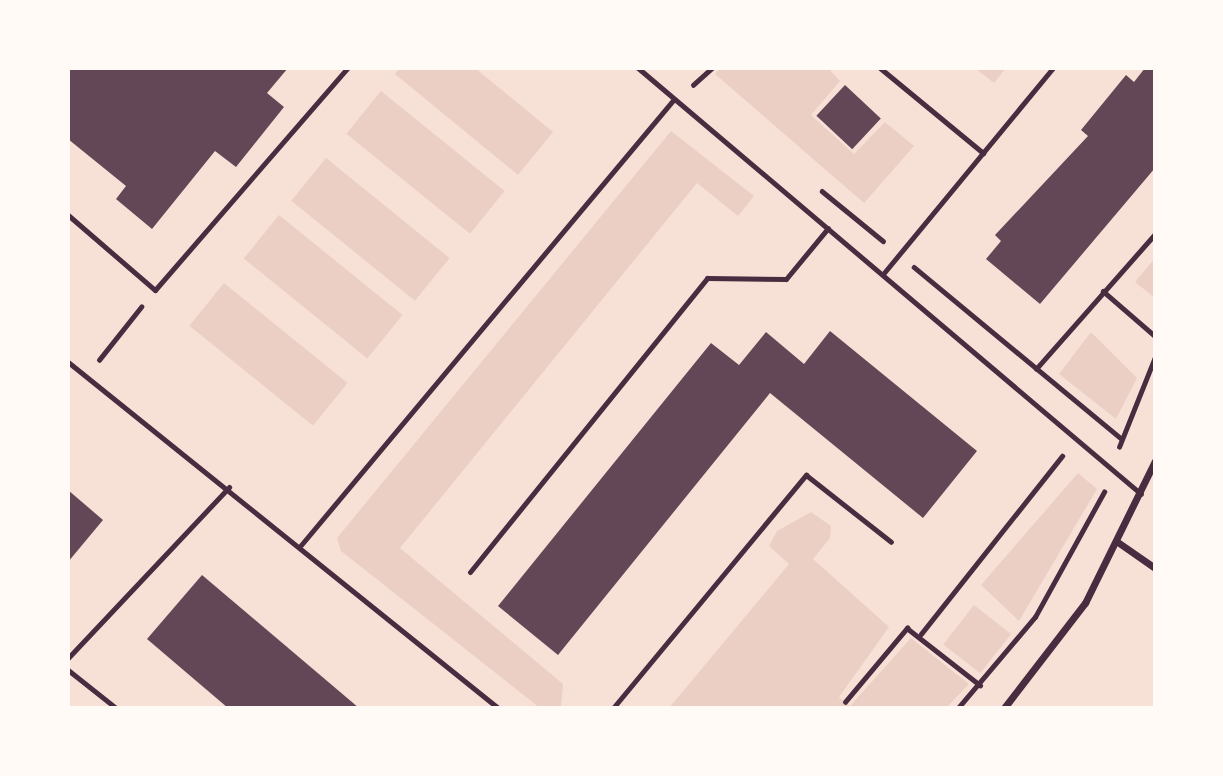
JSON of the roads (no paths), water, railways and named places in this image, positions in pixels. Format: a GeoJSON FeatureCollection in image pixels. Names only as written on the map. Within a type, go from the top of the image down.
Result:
{"type":"FeatureCollection","features":[{"type":"Feature","properties":{"kind":"street"},"geometry":{"type":"LineString","coordinates":[[1004,708],[1085,603],[1119,543],[1155,461]]}},
{"type":"Feature","properties":{"kind":"street"},"geometry":{"type":"LineString","coordinates":[[1119,543],[1155,568]]}},
{"type":"Feature","properties":{"kind":"lane"},"geometry":{"type":"LineString","coordinates":[[68,215],[155,290],[347,68]]}},
{"type":"Feature","properties":{"kind":"lane"},"geometry":{"type":"LineString","coordinates":[[638,68],[1114,467],[1141,494]]}},
{"type":"Feature","properties":{"kind":"lane"},"geometry":{"type":"LineString","coordinates":[[880,68],[983,153]]}},
{"type":"Feature","properties":{"kind":"lane"},"geometry":{"type":"LineString","coordinates":[[883,274],[1053,68]]}},
{"type":"Feature","properties":{"kind":"lane"},"geometry":{"type":"LineString","coordinates":[[301,545],[674,99]]}},
{"type":"Feature","properties":{"kind":"lane"},"geometry":{"type":"LineString","coordinates":[[470,572],[707,278],[786,279],[828,228]]}},
{"type":"Feature","properties":{"kind":"lane"},"geometry":{"type":"LineString","coordinates":[[68,362],[229,487],[498,708]]}},
{"type":"Feature","properties":{"kind":"lane"},"geometry":{"type":"LineString","coordinates":[[613,708],[806,475],[891,542]]}},
{"type":"Feature","properties":{"kind":"lane"},"geometry":{"type":"LineString","coordinates":[[68,659],[229,487]]}},
{"type":"Feature","properties":{"kind":"lane"},"geometry":{"type":"LineString","coordinates":[[68,670],[116,708]]}}]}
